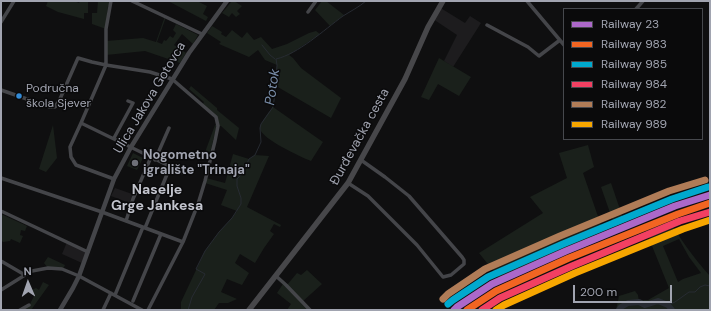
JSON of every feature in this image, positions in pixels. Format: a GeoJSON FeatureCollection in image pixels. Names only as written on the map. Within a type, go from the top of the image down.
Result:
{"type":"FeatureCollection","features":[{"type":"Feature","properties":{"kind":"main road","name":"Đurđevačka cesta"},"geometry":{"type":"LineString","coordinates":[[249,310],[348,183],[404,79],[442,1]]}},
{"type":"Feature","properties":{"kind":"street"},"geometry":{"type":"LineString","coordinates":[[1,22],[14,1]]}},
{"type":"Feature","properties":{"kind":"street"},"geometry":{"type":"LineString","coordinates":[[111,1],[106,29],[106,65],[70,146],[71,157],[76,165],[114,179]]}},
{"type":"Feature","properties":{"kind":"street"},"geometry":{"type":"LineString","coordinates":[[132,1],[202,34]]}},
{"type":"Feature","properties":{"kind":"street","name":"Ulica Jakova Gotovca"},"geometry":{"type":"LineString","coordinates":[[60,310],[79,276],[114,179],[131,147],[172,79],[202,34],[227,1]]}},
{"type":"Feature","properties":{"kind":"street"},"geometry":{"type":"LineString","coordinates":[[308,12],[316,1]]}},
{"type":"Feature","properties":{"kind":"street"},"geometry":{"type":"LineString","coordinates":[[527,1],[563,44]]}},
{"type":"Feature","properties":{"kind":"street"},"geometry":{"type":"LineString","coordinates":[[487,25],[528,47],[539,56],[560,40]]}},
{"type":"Feature","properties":{"kind":"street"},"geometry":{"type":"LineString","coordinates":[[1,90],[50,107],[55,106],[60,99],[78,58],[111,66],[150,72],[172,79],[216,117],[218,126],[198,204],[183,242],[148,310]]}},
{"type":"Feature","properties":{"kind":"street"},"geometry":{"type":"LineString","coordinates":[[114,138],[133,103],[128,101]]}},
{"type":"Feature","properties":{"kind":"street"},"geometry":{"type":"LineString","coordinates":[[81,123],[183,173]]}},
{"type":"Feature","properties":{"kind":"street"},"geometry":{"type":"LineString","coordinates":[[155,160],[169,128]]}},
{"type":"Feature","properties":{"kind":"street"},"geometry":{"type":"LineString","coordinates":[[126,221],[151,158]]}},
{"type":"Feature","properties":{"kind":"street"},"geometry":{"type":"LineString","coordinates":[[348,183],[368,196],[417,245],[443,278],[451,275],[464,264],[462,257],[409,196],[361,160]]}},
{"type":"Feature","properties":{"kind":"street"},"geometry":{"type":"LineString","coordinates":[[115,295],[170,167]]}},
{"type":"Feature","properties":{"kind":"street"},"geometry":{"type":"LineString","coordinates":[[1,178],[102,212],[183,242]]}},
{"type":"Feature","properties":{"kind":"street"},"geometry":{"type":"LineString","coordinates":[[1,211],[88,252]]}},
{"type":"Feature","properties":{"kind":"street"},"geometry":{"type":"LineString","coordinates":[[133,300],[161,234]]}},
{"type":"Feature","properties":{"kind":"street"},"geometry":{"type":"LineString","coordinates":[[1,261],[25,275]]}},
{"type":"Feature","properties":{"kind":"street"},"geometry":{"type":"LineString","coordinates":[[1,290],[32,271],[48,268],[62,269],[79,276],[142,310]]}},
{"type":"Feature","properties":{"kind":"street"},"geometry":{"type":"LineString","coordinates":[[276,276],[286,284],[310,310]]}},
{"type":"Feature","properties":{"kind":"street"},"geometry":{"type":"LineString","coordinates":[[104,310],[111,293]]}},
{"type":"Feature","properties":{"kind":"street"},"geometry":{"type":"LineString","coordinates":[[20,310],[29,305]]}},
{"type":"Feature","properties":{"kind":"shaded area"},"geometry":{"type":"Polygon","coordinates":[[[48,1],[74,1],[79,3],[80,1],[88,1],[88,13],[84,13],[84,19],[58,12],[46,6],[48,1]]]}},
{"type":"Feature","properties":{"kind":"shaded area"},"geometry":{"type":"Polygon","coordinates":[[[98,1],[111,1],[110,6],[108,6],[106,29],[92,24],[92,13],[97,13],[98,1]]]}},
{"type":"Feature","properties":{"kind":"shaded area"},"geometry":{"type":"Polygon","coordinates":[[[168,1],[197,1],[207,6],[203,14],[208,17],[206,21],[168,1]]]}},
{"type":"Feature","properties":{"kind":"shaded area"},"geometry":{"type":"Polygon","coordinates":[[[232,1],[242,6],[237,11],[240,14],[236,17],[232,13],[229,17],[222,13],[232,1]]]}},
{"type":"Feature","properties":{"kind":"shaded area"},"geometry":{"type":"Polygon","coordinates":[[[322,1],[326,1],[344,15],[330,26],[315,10],[322,1]]]}},
{"type":"Feature","properties":{"kind":"shaded area"},"geometry":{"type":"Polygon","coordinates":[[[439,7],[465,23],[470,16],[481,23],[453,67],[444,61],[457,35],[433,19],[439,7]]]}},
{"type":"Feature","properties":{"kind":"shaded area"},"geometry":{"type":"Polygon","coordinates":[[[165,16],[166,17],[157,42],[162,44],[164,40],[166,41],[170,36],[173,38],[176,33],[173,30],[176,24],[198,35],[193,44],[182,34],[174,45],[186,53],[180,63],[145,51],[106,55],[106,41],[143,38],[156,42],[165,16]]]}},
{"type":"Feature","properties":{"kind":"shaded area"},"geometry":{"type":"Polygon","coordinates":[[[212,26],[222,32],[221,34],[226,37],[232,30],[242,38],[247,32],[254,40],[261,37],[272,49],[287,44],[309,33],[316,31],[320,34],[289,55],[301,68],[341,98],[331,118],[276,86],[277,65],[265,60],[258,50],[249,57],[219,44],[221,42],[207,33],[212,26]]]}},
{"type":"Feature","properties":{"kind":"shaded area"},"geometry":{"type":"Polygon","coordinates":[[[439,58],[471,77],[459,96],[438,84],[429,100],[421,97],[439,58]]]}},
{"type":"Feature","properties":{"kind":"shaded area"},"geometry":{"type":"Polygon","coordinates":[[[191,86],[239,128],[236,140],[221,126],[218,126],[216,117],[202,105],[204,102],[189,89],[191,86]]]}},
{"type":"Feature","properties":{"kind":"shaded area"},"geometry":{"type":"Polygon","coordinates":[[[273,107],[323,142],[311,161],[282,147],[267,138],[262,133],[260,129],[261,124],[273,107]]]}},
{"type":"Feature","properties":{"kind":"shaded area"},"geometry":{"type":"Polygon","coordinates":[[[53,125],[57,158],[46,172],[39,169],[53,125]]]}},
{"type":"Feature","properties":{"kind":"shaded area"},"geometry":{"type":"Polygon","coordinates":[[[215,125],[217,125],[209,157],[204,155],[215,125]]]}},
{"type":"Feature","properties":{"kind":"shaded area"},"geometry":{"type":"Polygon","coordinates":[[[588,145],[594,167],[583,173],[603,231],[499,278],[479,253],[543,213],[530,197],[567,178],[559,153],[588,145]]]}},
{"type":"Feature","properties":{"kind":"shaded area","name":"Nogometno igralište \"Trinaja\""},"geometry":{"type":"Polygon","coordinates":[[[133,153],[143,158],[137,170],[127,166],[133,153]]]}},
{"type":"Feature","properties":{"kind":"shaded area"},"geometry":{"type":"Polygon","coordinates":[[[233,154],[249,159],[255,155],[269,156],[247,207],[281,225],[280,227],[274,224],[270,231],[274,234],[255,263],[240,254],[235,263],[249,273],[242,285],[227,279],[221,292],[237,299],[228,303],[219,303],[214,310],[181,310],[181,302],[205,251],[237,211],[221,205],[227,190],[205,183],[206,178],[225,183],[233,154]]]}},
{"type":"Feature","properties":{"kind":"shaded area"},"geometry":{"type":"Polygon","coordinates":[[[611,183],[624,221],[615,227],[601,187],[611,183]]]}},
{"type":"Feature","properties":{"kind":"shaded area"},"geometry":{"type":"Polygon","coordinates":[[[115,188],[135,195],[132,204],[111,196],[115,188]]]}},
{"type":"Feature","properties":{"kind":"shaded area"},"geometry":{"type":"Polygon","coordinates":[[[1,214],[27,226],[25,231],[21,230],[20,235],[23,236],[20,243],[11,239],[10,241],[3,242],[1,240],[1,214]]]}},
{"type":"Feature","properties":{"kind":"shaded area"},"geometry":{"type":"Polygon","coordinates":[[[668,217],[687,248],[710,276],[710,310],[616,310],[619,296],[635,291],[638,295],[639,302],[648,300],[669,288],[644,226],[668,217]],[[679,239],[663,246],[678,282],[701,273],[689,257],[679,239]]]}},
{"type":"Feature","properties":{"kind":"shaded area"},"geometry":{"type":"Polygon","coordinates":[[[67,242],[86,252],[82,263],[62,254],[67,242]]]}},
{"type":"Feature","properties":{"kind":"shaded area"},"geometry":{"type":"Polygon","coordinates":[[[48,257],[65,265],[63,269],[48,268],[44,263],[48,257]]]}},
{"type":"Feature","properties":{"kind":"shaded area"},"geometry":{"type":"Polygon","coordinates":[[[307,270],[322,284],[302,302],[310,310],[287,310],[291,304],[277,293],[283,284],[287,285],[297,273],[301,275],[307,270]]]}},
{"type":"Feature","properties":{"kind":"shaded area"},"geometry":{"type":"Polygon","coordinates":[[[43,282],[49,285],[31,310],[24,310],[29,306],[34,296],[32,290],[36,288],[39,290],[43,282]]]}},
{"type":"Feature","properties":{"kind":"waterway","name":"Potok"},"geometry":{"type":"LineString","coordinates":[[188,310],[192,297],[205,274],[196,269],[205,251],[232,218],[241,204],[237,179],[241,175],[249,159],[255,155],[261,142],[261,124],[273,107],[277,65],[276,59],[302,47],[343,16],[366,1]]}},
{"type":"Feature","properties":{"kind":"waterway"},"geometry":{"type":"LineString","coordinates":[[262,45],[275,59]]}},
{"type":"Feature","properties":{"kind":"waterway"},"geometry":{"type":"LineString","coordinates":[[668,305],[689,292],[695,292],[700,287],[705,285],[710,286]]}},
{"type":"Feature","properties":{"kind":"waterway"},"geometry":{"type":"LineString","coordinates":[[619,310],[628,303],[639,302],[645,305],[658,301],[668,305],[672,310]]}},
{"type":"Feature","properties":{"kind":"rail line","name":"982"},"geometry":{"type":"LineString","coordinates":[[443,299],[485,269],[669,191],[705,180]]}},
{"type":"Feature","properties":{"kind":"rail line","name":"985"},"geometry":{"type":"LineString","coordinates":[[448,304],[488,277],[672,199],[708,187]]}},
{"type":"Feature","properties":{"kind":"rail line","name":"23"},"geometry":{"type":"LineString","coordinates":[[454,310],[492,284],[566,251],[675,206],[710,195]]}},
{"type":"Feature","properties":{"kind":"rail line","name":"983"},"geometry":{"type":"LineString","coordinates":[[467,310],[496,291],[569,258],[678,214],[710,203]]}},
{"type":"Feature","properties":{"kind":"rail line","name":"984"},"geometry":{"type":"LineString","coordinates":[[482,310],[500,298],[572,266],[680,221],[710,212]]}},
{"type":"Feature","properties":{"kind":"rail line","name":"989"},"geometry":{"type":"LineString","coordinates":[[496,310],[575,273],[683,229],[710,220]]}},
{"type":"Feature","properties":{"kind":"place","name":"Područna škola Sjever"},"geometry":{"type":"Point","coordinates":[19,96]}},
{"type":"Feature","properties":{"kind":"place","name":"Nogometno igralište \"Trinaja\""},"geometry":{"type":"Point","coordinates":[135,163]}},
{"type":"Feature","properties":{"kind":"district","name":"Naselje Grge Jankesa"},"geometry":{"type":"Point","coordinates":[157,198]}}]}
